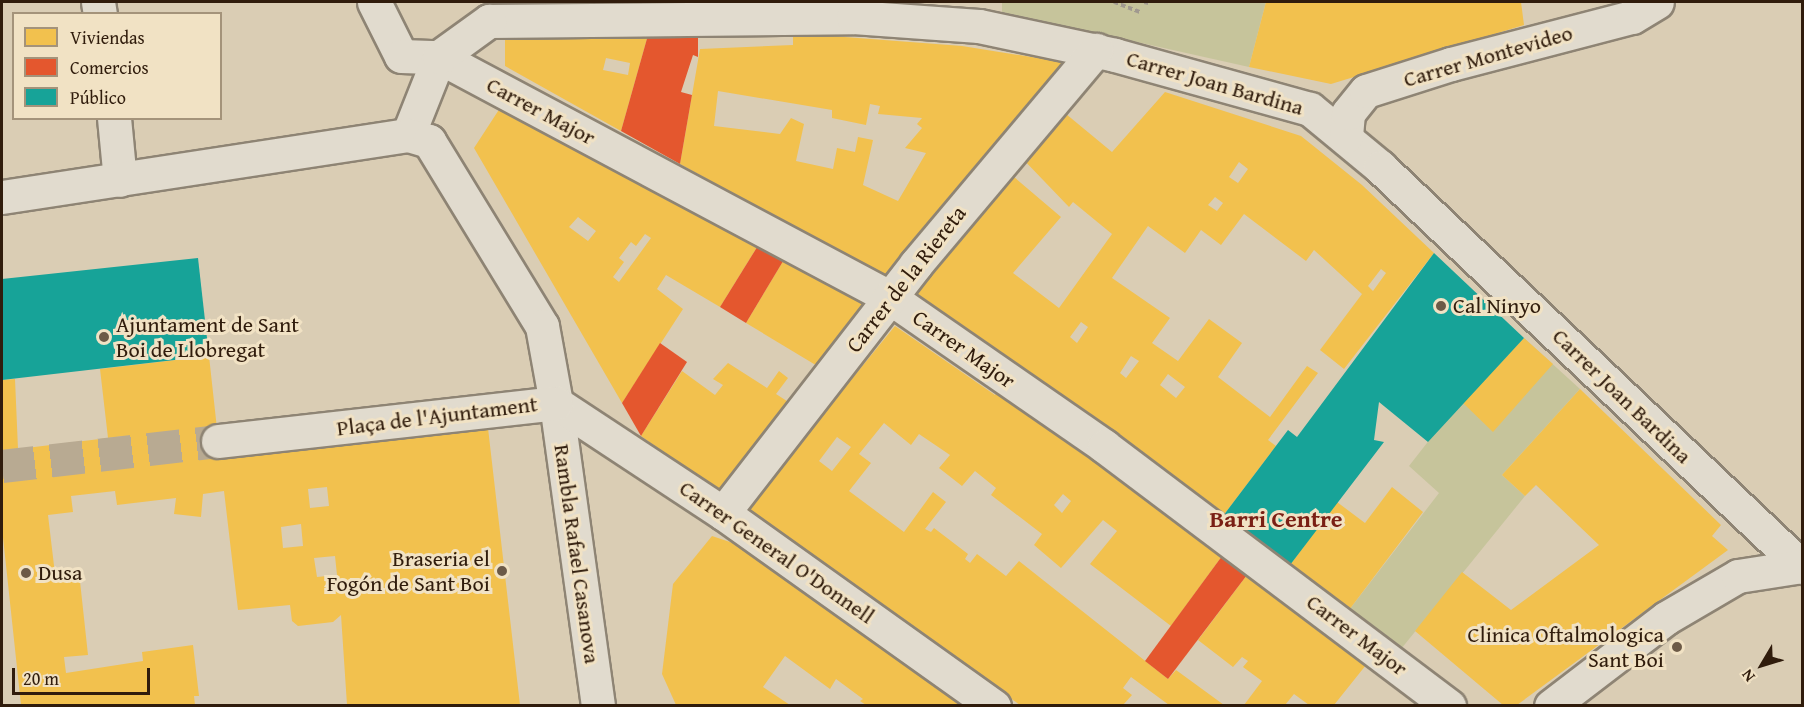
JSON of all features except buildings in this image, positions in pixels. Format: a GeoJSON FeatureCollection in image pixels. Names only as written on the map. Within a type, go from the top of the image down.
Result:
{"type":"FeatureCollection","features":[{"type":"Feature","properties":{"kind":"street"},"geometry":{"type":"LineString","coordinates":[[374,2],[401,56],[439,57]]}},
{"type":"Feature","properties":{"kind":"street","name":"Carrer Montevideo"},"geometry":{"type":"LineString","coordinates":[[1346,136],[1348,113],[1366,91],[1462,61],[1632,17],[1657,2]]}},
{"type":"Feature","properties":{"kind":"street","name":"Carrer Joan Bardina"},"geometry":{"type":"LineString","coordinates":[[488,11],[735,9],[853,17],[977,14],[1096,50],[1310,109],[1346,136],[1802,566]]}},
{"type":"Feature","properties":{"kind":"street"},"geometry":{"type":"LineString","coordinates":[[2,196],[408,135],[439,57],[488,11]]}},
{"type":"Feature","properties":{"kind":"street","name":"Carrer de la Riereta"},"geometry":{"type":"LineString","coordinates":[[723,513],[889,297],[1016,140],[1096,50]]}},
{"type":"Feature","properties":{"kind":"street","name":"Carrer Major"},"geometry":{"type":"LineString","coordinates":[[439,57],[889,297],[1104,446],[1439,702]]}},
{"type":"Feature","properties":{"kind":"street"},"geometry":{"type":"LineString","coordinates":[[114,120],[120,180]]}},
{"type":"Feature","properties":{"kind":"street","name":"Plaça de l'Ajuntament"},"geometry":{"type":"LineString","coordinates":[[218,441],[556,403],[542,326],[429,141],[408,135]]}},
{"type":"Feature","properties":{"kind":"street","name":"Carrer General O'Donnell"},"geometry":{"type":"LineString","coordinates":[[556,403],[723,513],[994,705]]}},
{"type":"Feature","properties":{"kind":"street","name":"Rambla Rafael Casanova"},"geometry":{"type":"LineString","coordinates":[[556,403],[598,705]]}},
{"type":"Feature","properties":{"kind":"street"},"geometry":{"type":"LineString","coordinates":[[1551,705],[1666,618],[1738,576],[1802,566]]}},
{"type":"Feature","properties":{"kind":"path"},"geometry":{"type":"LineString","coordinates":[[1114,2],[1140,12]]}},
{"type":"Feature","properties":{"kind":"shaded area"},"geometry":{"type":"Polygon","coordinates":[[[1002,2],[1266,2],[1249,67],[1002,12],[1002,2]]]}},
{"type":"Feature","properties":{"kind":"shaded area"},"geometry":{"type":"Polygon","coordinates":[[[1524,338],[1580,389],[1502,475],[1525,496],[1401,649],[1349,610],[1439,493],[1409,466],[1441,425],[1524,338]]]}},
{"type":"Feature","properties":{"kind":"tunnel"},"geometry":{"type":"LineString","coordinates":[[2,466],[218,441]]}},
{"type":"Feature","properties":{"kind":"place","name":"Cal Ninyo"},"geometry":{"type":"Point","coordinates":[1441,306]}},
{"type":"Feature","properties":{"kind":"place","name":"Ajuntament de Sant Boi de Llobregat"},"geometry":{"type":"Point","coordinates":[104,337]}},
{"type":"Feature","properties":{"kind":"place","name":"Braseria el Fogón de Sant Boi"},"geometry":{"type":"Point","coordinates":[502,571]}},
{"type":"Feature","properties":{"kind":"place","name":"Dusa"},"geometry":{"type":"Point","coordinates":[26,573]}},
{"type":"Feature","properties":{"kind":"place","name":"Clinica Oftalmologica Sant Boi"},"geometry":{"type":"Point","coordinates":[1677,647]}},
{"type":"Feature","properties":{"kind":"district","name":"Barri Centre"},"geometry":{"type":"Point","coordinates":[1276,519]}}]}
